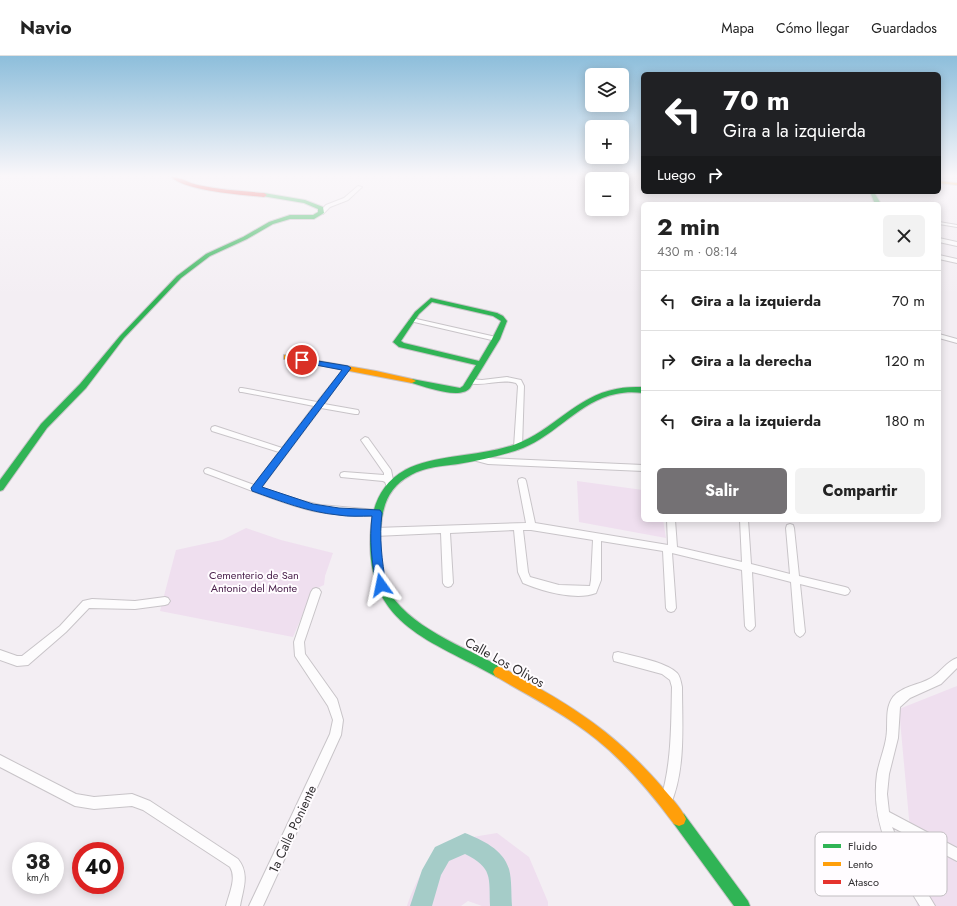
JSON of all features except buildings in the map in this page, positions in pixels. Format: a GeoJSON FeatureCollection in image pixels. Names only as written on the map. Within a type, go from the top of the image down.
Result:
{"type":"FeatureCollection","features":[{"type":"Feature","properties":{"kind":"street"},"geometry":{"type":"LineString","coordinates":[[0,487],[44,426],[83,386],[122,337],[179,277],[208,255],[245,238],[271,222],[290,217],[315,217]]}},
{"type":"Feature","properties":{"kind":"street"},"geometry":{"type":"LineString","coordinates":[[941,223],[957,226]]}},
{"type":"Feature","properties":{"kind":"street"},"geometry":{"type":"LineString","coordinates":[[941,240],[957,244]]}},
{"type":"Feature","properties":{"kind":"street"},"geometry":{"type":"LineString","coordinates":[[941,257],[957,261]]}},
{"type":"Feature","properties":{"kind":"street"},"geometry":{"type":"LineString","coordinates":[[287,357],[461,391],[470,381],[496,339],[504,321],[502,317],[431,300],[412,320],[397,342],[402,345],[480,364]]}},
{"type":"Feature","properties":{"kind":"street"},"geometry":{"type":"LineString","coordinates":[[412,320],[496,339]]}},
{"type":"Feature","properties":{"kind":"street"},"geometry":{"type":"LineString","coordinates":[[941,337],[957,341]]}},
{"type":"Feature","properties":{"kind":"street"},"geometry":{"type":"LineString","coordinates":[[256,488],[348,368]]}},
{"type":"Feature","properties":{"kind":"street"},"geometry":{"type":"LineString","coordinates":[[470,381],[481,382],[507,379],[519,382],[521,386],[518,447]]}},
{"type":"Feature","properties":{"kind":"street","name":"Calle Los Olivos"},"geometry":{"type":"LineString","coordinates":[[641,390],[629,388],[607,392],[539,437],[518,447],[423,466],[403,474],[389,482],[379,503],[377,513],[375,532],[377,568],[384,592],[396,610],[410,622],[437,640],[477,659],[595,730],[632,763],[666,803],[743,906]]}},
{"type":"Feature","properties":{"kind":"street"},"geometry":{"type":"LineString","coordinates":[[242,390],[355,412]]}},
{"type":"Feature","properties":{"kind":"street"},"geometry":{"type":"LineString","coordinates":[[215,429],[284,451]]}},
{"type":"Feature","properties":{"kind":"street"},"geometry":{"type":"LineString","coordinates":[[365,440],[388,472],[389,482]]}},
{"type":"Feature","properties":{"kind":"street"},"geometry":{"type":"LineString","coordinates":[[472,457],[488,461],[641,468]]}},
{"type":"Feature","properties":{"kind":"street"},"geometry":{"type":"LineString","coordinates":[[208,471],[287,500],[313,507],[339,512],[377,513]]}},
{"type":"Feature","properties":{"kind":"street"},"geometry":{"type":"LineString","coordinates":[[344,475],[378,477],[389,482]]}},
{"type":"Feature","properties":{"kind":"street"},"geometry":{"type":"LineString","coordinates":[[522,481],[531,526]]}},
{"type":"Feature","properties":{"kind":"street"},"geometry":{"type":"LineString","coordinates":[[671,522],[671,608]]}},
{"type":"Feature","properties":{"kind":"street"},"geometry":{"type":"LineString","coordinates":[[744,522],[750,626]]}},
{"type":"Feature","properties":{"kind":"street"},"geometry":{"type":"LineString","coordinates":[[518,526],[523,572],[526,580],[536,584],[583,592],[593,590],[596,580],[597,536]]}},
{"type":"Feature","properties":{"kind":"street"},"geometry":{"type":"LineString","coordinates":[[375,532],[445,528],[531,526],[670,549],[845,591]]}},
{"type":"Feature","properties":{"kind":"street"},"geometry":{"type":"LineString","coordinates":[[445,528],[448,583]]}},
{"type":"Feature","properties":{"kind":"street"},"geometry":{"type":"LineString","coordinates":[[790,528],[800,632]]}},
{"type":"Feature","properties":{"kind":"street","name":"1a Calle Poniente"},"geometry":{"type":"LineString","coordinates":[[256,906],[336,735],[338,720],[333,703],[300,656],[299,642],[316,592]]}},
{"type":"Feature","properties":{"kind":"street"},"geometry":{"type":"LineString","coordinates":[[0,655],[18,661],[24,661],[63,629],[86,604],[135,605],[164,601]]}},
{"type":"Feature","properties":{"kind":"street"},"geometry":{"type":"LineString","coordinates":[[618,657],[665,670],[674,677],[677,688],[675,761],[672,783],[666,803]]}},
{"type":"Feature","properties":{"kind":"street"},"geometry":{"type":"LineString","coordinates":[[887,832],[883,816],[883,773],[890,748],[894,709],[897,700],[936,682],[949,667],[957,663]]}},
{"type":"Feature","properties":{"kind":"street"},"geometry":{"type":"LineString","coordinates":[[0,761],[75,800],[94,804],[132,800],[146,805],[239,867],[240,875],[233,906]]}},
{"type":"Feature","properties":{"kind":"street"},"geometry":{"type":"LineString","coordinates":[[883,816],[913,832]]}},
{"type":"Feature","properties":{"kind":"street"},"geometry":{"type":"LineString","coordinates":[[947,850],[957,855]]}},
{"type":"Feature","properties":{"kind":"street"},"geometry":{"type":"LineString","coordinates":[[922,896],[928,906]]}},
{"type":"Feature","properties":{"kind":"green space"},"geometry":{"type":"Polygon","coordinates":[[[577,481],[641,490],[641,522],[663,522],[666,538],[579,522],[577,481]]]}},
{"type":"Feature","properties":{"kind":"green space","name":"Cementerio de San Antonio del Monte"},"geometry":{"type":"Polygon","coordinates":[[[246,528],[281,540],[333,553],[325,576],[324,585],[313,590],[293,637],[160,611],[176,550],[222,540],[246,528]]]}},
{"type":"Feature","properties":{"kind":"green space"},"geometry":{"type":"Polygon","coordinates":[[[957,686],[957,906],[917,906],[916,896],[947,896],[947,832],[910,832],[899,709],[957,686]]]}},
{"type":"Feature","properties":{"kind":"green space"},"geometry":{"type":"Polygon","coordinates":[[[497,833],[529,857],[548,902],[548,906],[482,906],[468,901],[461,906],[407,906],[424,867],[438,850],[459,841],[497,833]]]}},
{"type":"Feature","properties":{"kind":"waterway"},"geometry":{"type":"LineString","coordinates":[[421,906],[432,870],[442,854],[465,843],[485,853],[499,870],[501,906]]}},
{"type":"Feature","properties":{"kind":"traffic: fast"},"geometry":{"type":"LineString","coordinates":[[0,487],[44,426],[83,386],[122,337],[179,277],[208,255],[245,238],[271,223],[290,217],[315,217]]}},
{"type":"Feature","properties":{"kind":"traffic: fast"},"geometry":{"type":"LineString","coordinates":[[412,381],[455,391],[461,391],[466,388],[496,339],[504,321],[501,317],[495,314],[431,300],[417,313],[397,342],[402,345],[480,364]]}},
{"type":"Feature","properties":{"kind":"traffic: fast"},"geometry":{"type":"LineString","coordinates":[[499,672],[434,638],[403,616],[391,603],[379,581],[375,557],[377,514],[383,496],[393,483],[400,477],[418,468],[495,454],[520,446],[544,434],[577,410],[600,396],[620,390],[641,390]]}},
{"type":"Feature","properties":{"kind":"traffic: fast"},"geometry":{"type":"LineString","coordinates":[[679,819],[743,906]]}},
{"type":"Feature","properties":{"kind":"traffic: slow"},"geometry":{"type":"LineString","coordinates":[[287,357],[412,381]]}},
{"type":"Feature","properties":{"kind":"traffic: slow"},"geometry":{"type":"LineString","coordinates":[[499,672],[563,709],[600,734],[622,753],[642,774],[679,819]]}},
{"type":"Feature","properties":{"kind":"route"},"geometry":{"type":"LineString","coordinates":[[302,360],[348,368],[256,488],[287,500],[313,507],[339,512],[377,513],[375,532],[376,552],[377,568],[381,585]]}}]}
